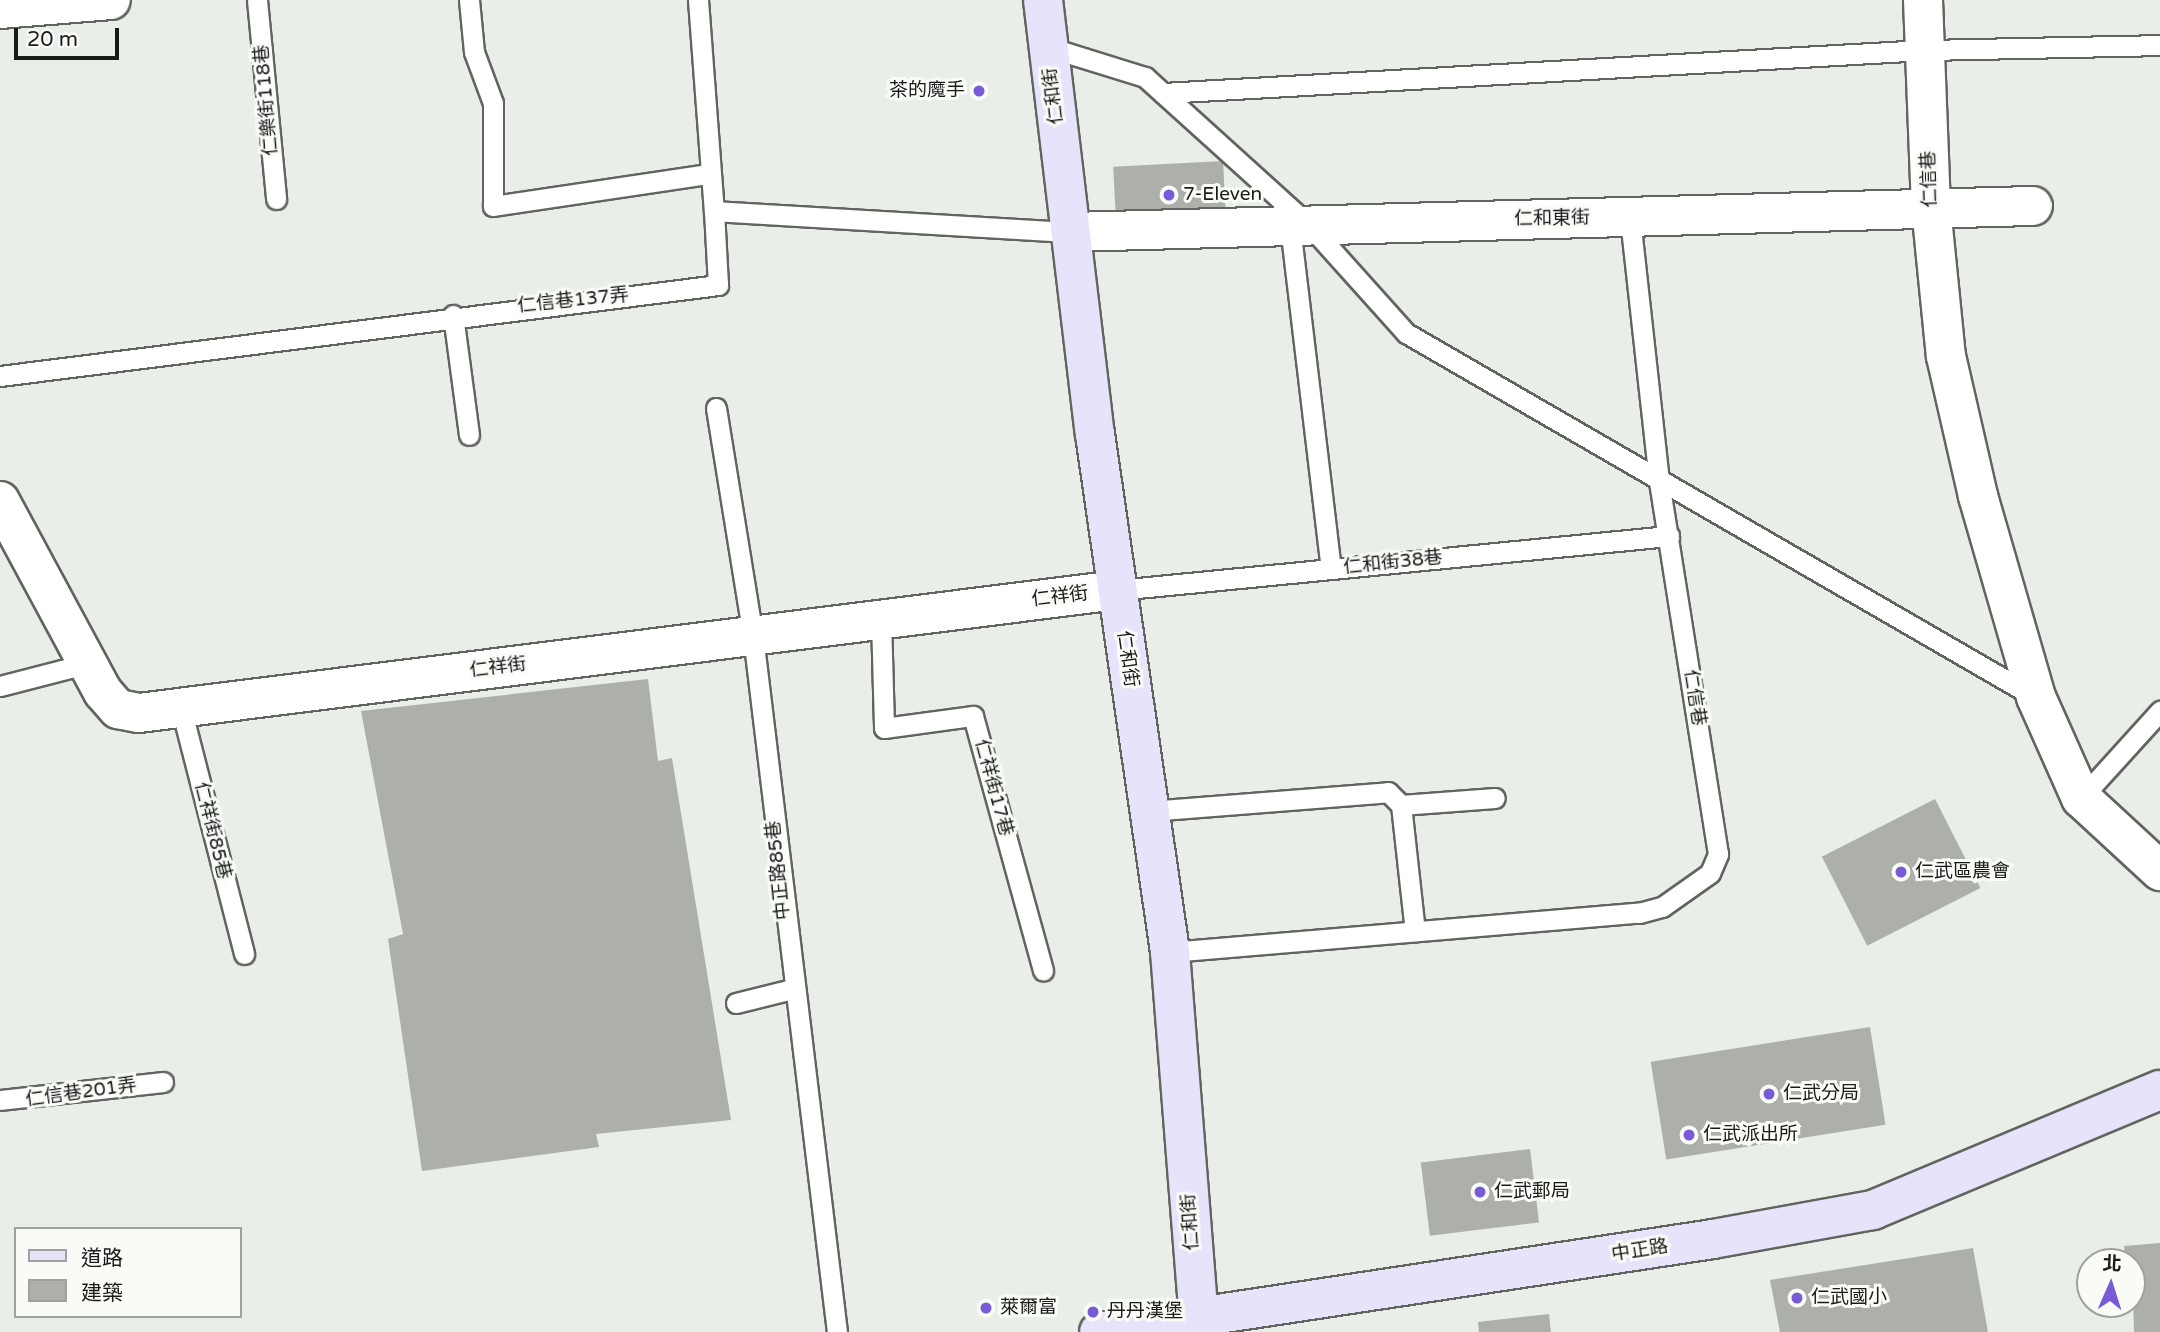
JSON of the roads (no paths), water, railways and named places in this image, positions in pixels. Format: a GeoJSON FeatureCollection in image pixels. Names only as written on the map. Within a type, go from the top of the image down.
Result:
{"type":"FeatureCollection","features":[{"type":"Feature","properties":{"kind":"street"},"geometry":{"type":"LineString","coordinates":[[0,9],[111,0]]}},
{"type":"Feature","properties":{"kind":"street","name":"仁和街"},"geometry":{"type":"LineString","coordinates":[[1043,0],[1117,590],[1170,952],[1199,1325]]}},
{"type":"Feature","properties":{"kind":"street","name":"仁信巷"},"geometry":{"type":"LineString","coordinates":[[1923,0],[1931,207],[1946,356],[1978,496],[2036,697],[2081,798],[2160,871]]}},
{"type":"Feature","properties":{"kind":"street","name":"仁和東街"},"geometry":{"type":"LineString","coordinates":[[1071,232],[2033,206]]}},
{"type":"Feature","properties":{"kind":"street","name":"仁祥街"},"geometry":{"type":"LineString","coordinates":[[0,500],[89,663],[118,709],[181,708],[1117,590]]}},
{"type":"Feature","properties":{"kind":"street","name":"中正路"},"geometry":{"type":"LineString","coordinates":[[1099,1332],[1199,1325],[1873,1210],[2160,1090]]}},
{"type":"Feature","properties":{"kind":"lane","name":"仁樂街118巷"},"geometry":{"type":"LineString","coordinates":[[257,0],[276,200]]}},
{"type":"Feature","properties":{"kind":"lane"},"geometry":{"type":"LineString","coordinates":[[469,0],[474,52],[493,103],[493,206],[708,174]]}},
{"type":"Feature","properties":{"kind":"lane"},"geometry":{"type":"LineString","coordinates":[[698,0],[708,174],[714,211],[1071,232]]}},
{"type":"Feature","properties":{"kind":"lane"},"geometry":{"type":"LineString","coordinates":[[1163,93],[1926,50],[2160,45]]}},
{"type":"Feature","properties":{"kind":"lane"},"geometry":{"type":"LineString","coordinates":[[1048,47],[1145,77],[1300,226],[1406,333],[2036,697]]}},
{"type":"Feature","properties":{"kind":"lane","name":"仁信巷137弄"},"geometry":{"type":"LineString","coordinates":[[0,376],[453,315],[718,285],[714,211]]}},
{"type":"Feature","properties":{"kind":"lane","name":"仁信巷"},"geometry":{"type":"LineString","coordinates":[[1170,952],[1639,913],[1662,907],[1710,873],[1718,854],[1659,481],[1630,217]]}},
{"type":"Feature","properties":{"kind":"lane"},"geometry":{"type":"LineString","coordinates":[[1300,226],[1331,569]]}},
{"type":"Feature","properties":{"kind":"lane"},"geometry":{"type":"LineString","coordinates":[[453,315],[469,435]]}},
{"type":"Feature","properties":{"kind":"lane","name":"中正路85巷"},"geometry":{"type":"LineString","coordinates":[[716,408],[753,636],[792,989],[837,1332]]}},
{"type":"Feature","properties":{"kind":"lane","name":"仁和街38巷"},"geometry":{"type":"LineString","coordinates":[[1117,590],[1669,536]]}},
{"type":"Feature","properties":{"kind":"lane","name":"仁祥街17巷"},"geometry":{"type":"LineString","coordinates":[[881,619],[884,728],[973,716],[1043,971]]}},
{"type":"Feature","properties":{"kind":"lane"},"geometry":{"type":"LineString","coordinates":[[0,686],[89,663]]}},
{"type":"Feature","properties":{"kind":"lane","name":"仁祥街85巷"},"geometry":{"type":"LineString","coordinates":[[181,708],[244,954]]}},
{"type":"Feature","properties":{"kind":"lane"},"geometry":{"type":"LineString","coordinates":[[2081,798],[2160,711]]}},
{"type":"Feature","properties":{"kind":"lane"},"geometry":{"type":"LineString","coordinates":[[1149,811],[1377,791],[1397,797],[1401,805],[1415,931]]}},
{"type":"Feature","properties":{"kind":"lane"},"geometry":{"type":"LineString","coordinates":[[1401,805],[1495,798]]}},
{"type":"Feature","properties":{"kind":"lane"},"geometry":{"type":"LineString","coordinates":[[736,1003],[792,989]]}},
{"type":"Feature","properties":{"kind":"lane","name":"仁信巷201弄"},"geometry":{"type":"LineString","coordinates":[[0,1100],[163,1082]]}},
{"type":"Feature","properties":{"kind":"place","name":"茶的魔手"},"geometry":{"type":"Point","coordinates":[979,91]}},
{"type":"Feature","properties":{"kind":"place","name":"7-Eleven"},"geometry":{"type":"Point","coordinates":[1169,195]}},
{"type":"Feature","properties":{"kind":"place","name":"仁武區農會"},"geometry":{"type":"Point","coordinates":[1901,872]}},
{"type":"Feature","properties":{"kind":"place","name":"仁武分局"},"geometry":{"type":"Point","coordinates":[1769,1094]}},
{"type":"Feature","properties":{"kind":"place","name":"仁武派出所"},"geometry":{"type":"Point","coordinates":[1689,1135]}},
{"type":"Feature","properties":{"kind":"place","name":"仁武郵局"},"geometry":{"type":"Point","coordinates":[1480,1192]}},
{"type":"Feature","properties":{"kind":"place","name":"仁武國小"},"geometry":{"type":"Point","coordinates":[1797,1298]}},
{"type":"Feature","properties":{"kind":"place","name":"萊爾富"},"geometry":{"type":"Point","coordinates":[986,1308]}},
{"type":"Feature","properties":{"kind":"place","name":"丹丹漢堡"},"geometry":{"type":"Point","coordinates":[1093,1312]}}]}
